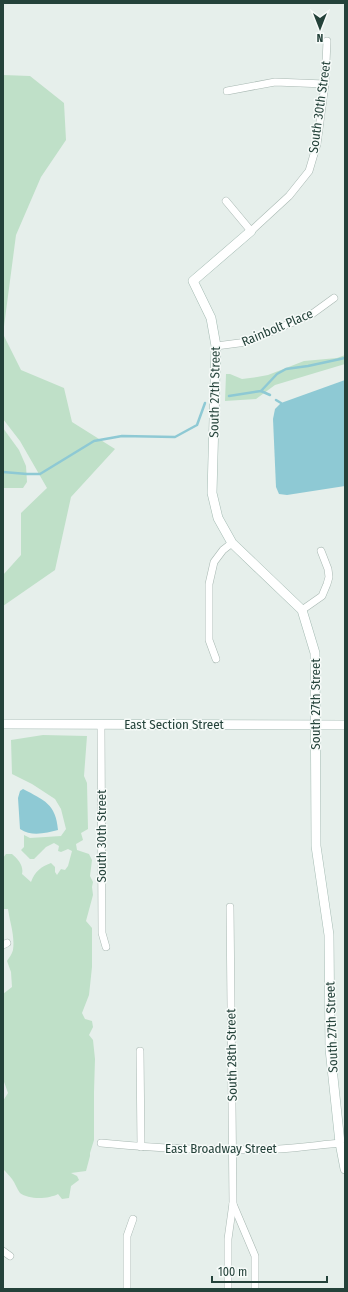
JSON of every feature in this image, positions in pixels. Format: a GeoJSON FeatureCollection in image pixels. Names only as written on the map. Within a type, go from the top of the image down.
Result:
{"type":"FeatureCollection","features":[{"type":"Feature","properties":{"kind":"street","name":"South 30th Street"},"geometry":{"type":"LineString","coordinates":[[251,231],[289,196],[309,171],[317,144],[325,84],[327,41]]}},
{"type":"Feature","properties":{"kind":"street"},"geometry":{"type":"LineString","coordinates":[[227,91],[275,82],[325,84]]}},
{"type":"Feature","properties":{"kind":"street"},"geometry":{"type":"LineString","coordinates":[[226,201],[251,231]]}},
{"type":"Feature","properties":{"kind":"street","name":"South 27th Street"},"geometry":{"type":"LineString","coordinates":[[251,231],[193,281],[211,318],[216,346],[212,493],[218,518],[232,543],[302,610],[315,653],[316,846],[329,936],[330,1049],[340,1143],[345,1169]]}},
{"type":"Feature","properties":{"kind":"street","name":"Rainbolt Place"},"geometry":{"type":"LineString","coordinates":[[216,346],[246,342],[312,314],[334,298]]}},
{"type":"Feature","properties":{"kind":"street"},"geometry":{"type":"LineString","coordinates":[[216,659],[209,640],[209,584],[214,562],[223,550],[232,543]]}},
{"type":"Feature","properties":{"kind":"street"},"geometry":{"type":"LineString","coordinates":[[302,610],[322,596],[327,584],[329,577],[328,569],[321,551]]}},
{"type":"Feature","properties":{"kind":"street","name":"East Section Street"},"geometry":{"type":"LineString","coordinates":[[3,724],[345,725]]}},
{"type":"Feature","properties":{"kind":"street","name":"South 30th Street"},"geometry":{"type":"LineString","coordinates":[[101,724],[102,933],[106,947]]}},
{"type":"Feature","properties":{"kind":"street","name":"South 28th Street"},"geometry":{"type":"LineString","coordinates":[[228,1289],[228,1239],[233,1203],[230,907]]}},
{"type":"Feature","properties":{"kind":"street"},"geometry":{"type":"LineString","coordinates":[[140,1050],[141,1147]]}},
{"type":"Feature","properties":{"kind":"street","name":"East Broadway Street"},"geometry":{"type":"LineString","coordinates":[[101,1143],[141,1147],[232,1149],[298,1148],[340,1143]]}},
{"type":"Feature","properties":{"kind":"street","name":"South 28th Street"},"geometry":{"type":"LineString","coordinates":[[233,1203],[255,1256],[255,1289]]}},
{"type":"Feature","properties":{"kind":"street"},"geometry":{"type":"LineString","coordinates":[[127,1289],[127,1236],[133,1219]]}},
{"type":"Feature","properties":{"kind":"street"},"geometry":{"type":"LineString","coordinates":[[3,1250],[10,1256]]}},
{"type":"Feature","properties":{"kind":"green space"},"geometry":{"type":"Polygon","coordinates":[[[3,75],[30,76],[64,103],[66,140],[41,177],[16,235],[3,334],[3,75]]]}},
{"type":"Feature","properties":{"kind":"green space"},"geometry":{"type":"Polygon","coordinates":[[[3,334],[21,370],[64,388],[72,422],[115,449],[71,497],[55,570],[3,606],[3,575],[21,555],[21,513],[47,488],[20,441],[3,419],[3,334]]]}},
{"type":"Feature","properties":{"kind":"green space"},"geometry":{"type":"Polygon","coordinates":[[[345,355],[345,364],[275,385],[256,399],[225,401],[226,374],[242,379],[257,377],[268,375],[304,361],[337,358],[345,355]]]}},
{"type":"Feature","properties":{"kind":"green space"},"geometry":{"type":"Polygon","coordinates":[[[3,428],[19,450],[26,466],[27,482],[23,488],[3,488],[3,428]]]}},
{"type":"Feature","properties":{"kind":"green space"},"geometry":{"type":"Polygon","coordinates":[[[43,735],[87,736],[84,776],[87,783],[88,829],[81,833],[83,840],[76,844],[77,850],[89,854],[92,860],[90,876],[93,882],[93,895],[86,921],[92,928],[92,967],[89,995],[82,1013],[85,1019],[92,1021],[93,1027],[89,1035],[93,1040],[95,1059],[94,1140],[86,1171],[71,1173],[77,1176],[79,1180],[71,1186],[69,1198],[62,1199],[58,1194],[50,1197],[34,1198],[20,1193],[12,1179],[3,1169],[3,1101],[8,1093],[3,1079],[3,994],[12,987],[11,972],[7,961],[13,951],[13,935],[8,909],[3,909],[3,858],[6,854],[12,854],[20,863],[22,874],[31,882],[34,875],[39,870],[51,863],[55,867],[55,872],[57,875],[61,869],[65,870],[68,866],[72,851],[68,849],[61,852],[58,851],[59,846],[54,843],[46,847],[34,859],[30,859],[21,850],[24,847],[24,835],[30,838],[61,836],[66,829],[61,809],[55,799],[32,784],[12,774],[11,740],[43,735]]]}},
{"type":"Feature","properties":{"kind":"water"},"geometry":{"type":"Polygon","coordinates":[[[345,380],[345,486],[287,495],[279,494],[276,487],[273,419],[275,409],[281,403],[345,380]]]}},
{"type":"Feature","properties":{"kind":"water"},"geometry":{"type":"Polygon","coordinates":[[[23,789],[37,796],[48,804],[55,814],[58,830],[34,834],[20,829],[18,798],[20,791],[23,789]]]}},
{"type":"Feature","properties":{"kind":"waterway"},"geometry":{"type":"LineString","coordinates":[[229,396],[261,391],[277,374],[286,369],[345,358]]}},
{"type":"Feature","properties":{"kind":"waterway"},"geometry":{"type":"LineString","coordinates":[[261,391],[270,395]]}},
{"type":"Feature","properties":{"kind":"waterway"},"geometry":{"type":"LineString","coordinates":[[276,400],[281,403]]}},
{"type":"Feature","properties":{"kind":"waterway"},"geometry":{"type":"LineString","coordinates":[[3,472],[40,474],[94,441],[122,436],[175,437],[197,425],[205,403]]}}]}
